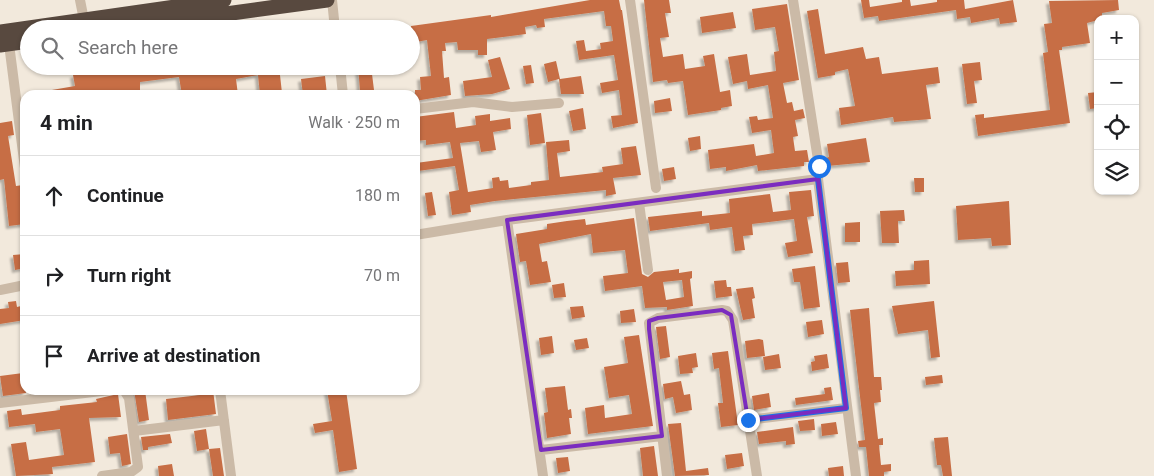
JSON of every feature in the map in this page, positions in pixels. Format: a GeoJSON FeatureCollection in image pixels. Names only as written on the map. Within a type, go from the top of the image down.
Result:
{"type":"FeatureCollection","features":[{"type":"Feature","properties":{"kind":"highway"},"geometry":{"type":"LineString","coordinates":[[84,20],[224,0]]}},
{"type":"Feature","properties":{"kind":"highway"},"geometry":{"type":"LineString","coordinates":[[181,20],[327,0]]}},
{"type":"Feature","properties":{"kind":"highway"},"geometry":{"type":"LineString","coordinates":[[3,40],[20,36]]}},
{"type":"Feature","properties":{"kind":"highway"},"geometry":{"type":"LineString","coordinates":[[3,40],[20,41]]}},
{"type":"Feature","properties":{"kind":"street"},"geometry":{"type":"LineString","coordinates":[[80,0],[84,20]]}},
{"type":"Feature","properties":{"kind":"street"},"geometry":{"type":"LineString","coordinates":[[332,0],[334,20]]}},
{"type":"Feature","properties":{"kind":"street"},"geometry":{"type":"LineString","coordinates":[[630,0],[656,188]]}},
{"type":"Feature","properties":{"kind":"street"},"geometry":{"type":"LineString","coordinates":[[794,0],[819,166],[818,179],[856,476]]}},
{"type":"Feature","properties":{"kind":"street"},"geometry":{"type":"LineString","coordinates":[[3,40],[20,139]]}},
{"type":"Feature","properties":{"kind":"street"},"geometry":{"type":"LineString","coordinates":[[341,75],[342,90]]}},
{"type":"Feature","properties":{"kind":"street"},"geometry":{"type":"LineString","coordinates":[[420,108],[473,102],[512,108],[559,103]]}},
{"type":"Feature","properties":{"kind":"street"},"geometry":{"type":"LineString","coordinates":[[420,234],[507,220],[818,179]]}},
{"type":"Feature","properties":{"kind":"street"},"geometry":{"type":"LineString","coordinates":[[639,203],[648,270]]}},
{"type":"Feature","properties":{"kind":"street"},"geometry":{"type":"LineString","coordinates":[[507,220],[541,450],[543,476]]}},
{"type":"Feature","properties":{"kind":"street"},"geometry":{"type":"LineString","coordinates":[[0,290],[20,286]]}},
{"type":"Feature","properties":{"kind":"street"},"geometry":{"type":"LineString","coordinates":[[667,476],[648,328],[649,323],[658,318],[722,310],[731,315],[757,476]]}},
{"type":"Feature","properties":{"kind":"street"},"geometry":{"type":"LineString","coordinates":[[0,404],[71,395]]}},
{"type":"Feature","properties":{"kind":"street"},"geometry":{"type":"LineString","coordinates":[[102,476],[136,470],[138,461],[127,395]]}},
{"type":"Feature","properties":{"kind":"street"},"geometry":{"type":"LineString","coordinates":[[221,395],[231,476]]}},
{"type":"Feature","properties":{"kind":"street"},"geometry":{"type":"LineString","coordinates":[[748,420],[846,408]]}},
{"type":"Feature","properties":{"kind":"street"},"geometry":{"type":"LineString","coordinates":[[134,431],[224,420]]}},
{"type":"Feature","properties":{"kind":"street"},"geometry":{"type":"LineString","coordinates":[[541,450],[662,436]]}},
{"type":"Feature","properties":{"kind":"highlighted area"},"geometry":{"type":"Polygon","coordinates":[[[818,179],[846,408],[748,420],[731,315],[722,310],[658,318],[649,321],[649,329],[662,436],[541,450],[507,220],[818,179]]]}},
{"type":"Feature","properties":{"kind":"building"},"geometry":{"type":"Polygon","coordinates":[[[590,0],[619,0],[638,123],[613,128],[611,116],[622,115],[619,90],[602,93],[600,83],[618,80],[614,55],[579,60],[576,41],[584,40],[586,51],[601,49],[600,43],[613,41],[611,26],[606,26],[604,11],[544,19],[545,27],[537,28],[536,25],[525,27],[526,34],[487,39],[487,55],[478,55],[478,50],[458,50],[457,42],[445,43],[446,51],[442,51],[444,78],[449,77],[451,95],[420,100],[420,77],[431,76],[427,40],[420,41],[420,25],[491,15],[491,17],[590,0]]]}},
{"type":"Feature","properties":{"kind":"building"},"geometry":{"type":"Polygon","coordinates":[[[644,0],[669,0],[671,13],[665,13],[669,37],[660,38],[663,57],[683,54],[685,69],[705,66],[703,56],[714,54],[720,92],[730,90],[732,106],[721,108],[721,110],[688,115],[683,81],[668,83],[667,80],[653,82],[644,0]]]}},
{"type":"Feature","properties":{"kind":"building"},"geometry":{"type":"Polygon","coordinates":[[[861,0],[869,0],[870,7],[902,2],[902,0],[910,0],[911,6],[937,2],[937,0],[964,0],[965,9],[1013,0],[1017,22],[1000,24],[999,18],[971,23],[970,17],[957,19],[956,10],[879,21],[878,16],[864,18],[861,0]]]}},
{"type":"Feature","properties":{"kind":"building"},"geometry":{"type":"Polygon","coordinates":[[[1118,0],[1119,10],[1102,13],[1102,15],[1094,15],[1094,21],[1087,23],[1090,43],[1062,47],[1062,50],[1059,50],[1070,123],[978,136],[975,115],[984,114],[984,118],[1050,110],[1043,53],[1048,52],[1044,24],[1052,23],[1049,1],[1118,0]]]}},
{"type":"Feature","properties":{"kind":"building"},"geometry":{"type":"Polygon","coordinates":[[[787,4],[799,80],[783,83],[787,103],[792,102],[794,111],[803,109],[805,118],[795,120],[798,136],[793,137],[795,151],[807,150],[809,162],[804,162],[804,166],[758,171],[757,165],[726,171],[726,167],[710,169],[708,150],[754,144],[756,156],[774,153],[771,130],[752,133],[749,117],[757,116],[758,120],[773,118],[768,85],[748,89],[747,81],[733,84],[728,57],[747,54],[750,75],[776,71],[774,52],[779,51],[775,27],[755,30],[752,9],[787,4]]]}},
{"type":"Feature","properties":{"kind":"building"},"geometry":{"type":"Polygon","coordinates":[[[818,9],[825,54],[863,47],[866,59],[879,57],[882,74],[938,67],[940,83],[926,85],[931,119],[894,122],[893,117],[841,125],[839,108],[855,106],[848,69],[835,72],[835,75],[818,78],[807,11],[818,9]]]}},
{"type":"Feature","properties":{"kind":"building"},"geometry":{"type":"Polygon","coordinates":[[[733,12],[736,28],[702,33],[700,17],[733,12]]]}},
{"type":"Feature","properties":{"kind":"building"},"geometry":{"type":"Polygon","coordinates":[[[500,57],[510,89],[492,94],[465,96],[463,81],[492,77],[488,60],[500,57]]]}},
{"type":"Feature","properties":{"kind":"building"},"geometry":{"type":"Polygon","coordinates":[[[556,61],[560,79],[581,76],[584,94],[561,94],[559,79],[548,82],[544,64],[556,61]]]}},
{"type":"Feature","properties":{"kind":"building"},"geometry":{"type":"Polygon","coordinates":[[[980,62],[982,80],[974,81],[977,103],[967,104],[962,64],[980,62]]]}},
{"type":"Feature","properties":{"kind":"building"},"geometry":{"type":"Polygon","coordinates":[[[531,65],[534,83],[526,84],[523,66],[531,65]]]}},
{"type":"Feature","properties":{"kind":"building"},"geometry":{"type":"Polygon","coordinates":[[[73,75],[258,75],[236,79],[237,90],[181,90],[179,77],[140,82],[140,90],[52,90],[75,86],[73,75]]]}},
{"type":"Feature","properties":{"kind":"building"},"geometry":{"type":"Polygon","coordinates":[[[258,75],[280,75],[282,90],[260,90],[258,75]]]}},
{"type":"Feature","properties":{"kind":"building"},"geometry":{"type":"Polygon","coordinates":[[[359,75],[372,75],[374,90],[360,90],[359,75]]]}},
{"type":"Feature","properties":{"kind":"building"},"geometry":{"type":"Polygon","coordinates":[[[325,76],[326,90],[302,90],[301,79],[325,76]]]}},
{"type":"Feature","properties":{"kind":"building"},"geometry":{"type":"Polygon","coordinates":[[[1094,92],[1094,108],[1090,109],[1088,93],[1094,92]]]}},
{"type":"Feature","properties":{"kind":"building"},"geometry":{"type":"Polygon","coordinates":[[[670,98],[672,111],[655,113],[654,101],[670,98]]]}},
{"type":"Feature","properties":{"kind":"building"},"geometry":{"type":"Polygon","coordinates":[[[583,108],[586,129],[573,131],[569,111],[583,108]]]}},
{"type":"Feature","properties":{"kind":"building"},"geometry":{"type":"Polygon","coordinates":[[[454,112],[456,128],[476,125],[475,116],[490,114],[490,121],[510,118],[511,129],[493,132],[496,150],[481,152],[479,141],[460,143],[468,192],[493,188],[492,178],[499,177],[500,181],[508,180],[509,188],[531,185],[531,182],[549,180],[546,142],[569,140],[570,151],[557,153],[560,177],[603,172],[602,167],[623,164],[621,148],[636,146],[641,175],[613,178],[616,194],[606,196],[606,190],[495,201],[470,205],[471,212],[452,215],[449,192],[459,190],[455,166],[420,171],[420,162],[453,158],[450,142],[426,145],[426,140],[420,141],[420,116],[454,112]]]}},
{"type":"Feature","properties":{"kind":"building"},"geometry":{"type":"Polygon","coordinates":[[[541,113],[545,143],[530,145],[527,115],[541,113]]]}},
{"type":"Feature","properties":{"kind":"building"},"geometry":{"type":"Polygon","coordinates":[[[12,121],[14,135],[8,136],[16,186],[20,185],[20,225],[9,226],[4,179],[0,180],[0,123],[12,121]]]}},
{"type":"Feature","properties":{"kind":"building"},"geometry":{"type":"Polygon","coordinates":[[[700,136],[701,149],[690,151],[688,138],[700,136]]]}},
{"type":"Feature","properties":{"kind":"building"},"geometry":{"type":"Polygon","coordinates":[[[866,138],[870,162],[827,166],[826,158],[829,157],[827,144],[866,138]]]}},
{"type":"Feature","properties":{"kind":"building"},"geometry":{"type":"Polygon","coordinates":[[[674,167],[676,179],[664,181],[662,169],[674,167]]]}},
{"type":"Feature","properties":{"kind":"building"},"geometry":{"type":"Polygon","coordinates":[[[914,178],[924,178],[924,192],[915,192],[914,178]]]}},
{"type":"Feature","properties":{"kind":"building"},"geometry":{"type":"Polygon","coordinates":[[[811,190],[814,216],[807,217],[813,253],[788,257],[785,243],[797,241],[794,219],[752,224],[753,235],[743,236],[745,250],[735,251],[732,227],[710,230],[709,223],[650,231],[648,217],[702,211],[702,216],[730,213],[729,199],[770,194],[773,212],[791,210],[789,192],[811,190]]]}},
{"type":"Feature","properties":{"kind":"building"},"geometry":{"type":"Polygon","coordinates":[[[432,192],[436,215],[428,216],[425,193],[432,192]]]}},
{"type":"Feature","properties":{"kind":"building"},"geometry":{"type":"Polygon","coordinates":[[[1009,201],[1011,245],[992,246],[991,238],[958,240],[956,206],[1009,201]]]}},
{"type":"Feature","properties":{"kind":"building"},"geometry":{"type":"Polygon","coordinates":[[[904,210],[905,221],[898,221],[899,243],[882,243],[880,211],[904,210]]]}},
{"type":"Feature","properties":{"kind":"building"},"geometry":{"type":"Polygon","coordinates":[[[634,218],[642,274],[648,277],[654,272],[679,269],[679,273],[692,271],[692,278],[690,279],[693,306],[667,310],[667,307],[645,308],[642,286],[605,291],[603,276],[628,273],[625,250],[593,253],[591,234],[539,244],[542,262],[547,261],[551,282],[530,285],[526,261],[520,262],[516,234],[547,229],[547,224],[567,221],[585,219],[586,225],[634,218]],[[682,280],[663,282],[666,300],[684,297],[682,280]]]}},
{"type":"Feature","properties":{"kind":"building"},"geometry":{"type":"Polygon","coordinates":[[[860,222],[860,242],[845,242],[845,223],[860,222]]]}},
{"type":"Feature","properties":{"kind":"building"},"geometry":{"type":"Polygon","coordinates":[[[20,254],[20,269],[15,270],[13,255],[20,254]]]}},
{"type":"Feature","properties":{"kind":"building"},"geometry":{"type":"Polygon","coordinates":[[[929,260],[930,284],[896,286],[895,271],[914,270],[914,261],[929,260]]]}},
{"type":"Feature","properties":{"kind":"building"},"geometry":{"type":"Polygon","coordinates":[[[848,262],[850,282],[838,283],[836,263],[848,262]]]}},
{"type":"Feature","properties":{"kind":"building"},"geometry":{"type":"Polygon","coordinates":[[[815,266],[820,307],[804,309],[800,282],[794,282],[792,269],[815,266]]]}},
{"type":"Feature","properties":{"kind":"building"},"geometry":{"type":"Polygon","coordinates":[[[726,280],[727,287],[731,287],[732,296],[716,298],[714,281],[726,280]]]}},
{"type":"Feature","properties":{"kind":"building"},"geometry":{"type":"Polygon","coordinates":[[[564,283],[566,297],[554,298],[552,285],[564,283]]]}},
{"type":"Feature","properties":{"kind":"building"},"geometry":{"type":"Polygon","coordinates":[[[753,287],[755,298],[752,299],[755,318],[743,320],[736,289],[753,287]]]}},
{"type":"Feature","properties":{"kind":"building"},"geometry":{"type":"Polygon","coordinates":[[[16,301],[17,307],[20,306],[20,321],[0,324],[0,309],[9,308],[8,302],[16,301]]]}},
{"type":"Feature","properties":{"kind":"building"},"geometry":{"type":"Polygon","coordinates":[[[934,301],[940,357],[931,358],[928,330],[898,334],[892,306],[934,301]]]}},
{"type":"Feature","properties":{"kind":"building"},"geometry":{"type":"Polygon","coordinates":[[[583,306],[585,317],[572,319],[570,307],[583,306]]]}},
{"type":"Feature","properties":{"kind":"building"},"geometry":{"type":"Polygon","coordinates":[[[869,308],[874,377],[881,377],[882,390],[880,390],[881,402],[874,403],[878,439],[883,438],[883,445],[879,445],[881,465],[891,464],[891,471],[884,472],[884,476],[869,476],[866,447],[859,447],[858,441],[865,440],[850,310],[869,308]]]}},
{"type":"Feature","properties":{"kind":"building"},"geometry":{"type":"Polygon","coordinates":[[[634,309],[636,322],[621,323],[620,311],[634,309]]]}},
{"type":"Feature","properties":{"kind":"building"},"geometry":{"type":"Polygon","coordinates":[[[822,320],[824,334],[808,337],[806,322],[822,320]]]}},
{"type":"Feature","properties":{"kind":"building"},"geometry":{"type":"Polygon","coordinates":[[[666,326],[670,357],[660,359],[656,327],[666,326]]]}},
{"type":"Feature","properties":{"kind":"building"},"geometry":{"type":"Polygon","coordinates":[[[639,335],[653,426],[588,434],[585,408],[604,405],[605,418],[632,414],[629,395],[609,398],[604,367],[628,363],[624,337],[639,335]]]}},
{"type":"Feature","properties":{"kind":"building"},"geometry":{"type":"Polygon","coordinates":[[[552,336],[554,353],[541,355],[539,338],[552,336]]]}},
{"type":"Feature","properties":{"kind":"building"},"geometry":{"type":"Polygon","coordinates":[[[587,338],[589,348],[576,350],[574,340],[587,338]]]}},
{"type":"Feature","properties":{"kind":"building"},"geometry":{"type":"Polygon","coordinates":[[[763,340],[765,356],[747,358],[745,341],[763,340]]]}},
{"type":"Feature","properties":{"kind":"building"},"geometry":{"type":"Polygon","coordinates":[[[728,351],[738,425],[721,427],[718,403],[723,403],[719,368],[714,369],[712,353],[728,351]]]}},
{"type":"Feature","properties":{"kind":"building"},"geometry":{"type":"Polygon","coordinates":[[[696,353],[698,367],[692,368],[693,373],[680,374],[678,356],[696,353]]]}},
{"type":"Feature","properties":{"kind":"building"},"geometry":{"type":"Polygon","coordinates":[[[779,354],[781,368],[765,370],[763,357],[779,354]]]}},
{"type":"Feature","properties":{"kind":"building"},"geometry":{"type":"Polygon","coordinates":[[[827,354],[829,368],[812,371],[811,362],[815,361],[814,356],[827,354]]]}},
{"type":"Feature","properties":{"kind":"building"},"geometry":{"type":"Polygon","coordinates":[[[20,373],[20,394],[3,396],[0,376],[20,373]]]}},
{"type":"Feature","properties":{"kind":"building"},"geometry":{"type":"Polygon","coordinates":[[[942,375],[943,383],[926,385],[925,377],[942,375]]]}},
{"type":"Feature","properties":{"kind":"building"},"geometry":{"type":"Polygon","coordinates":[[[681,381],[684,395],[690,394],[692,410],[676,413],[673,397],[665,399],[663,384],[681,381]]]}},
{"type":"Feature","properties":{"kind":"building"},"geometry":{"type":"Polygon","coordinates":[[[565,386],[568,410],[571,409],[572,418],[569,418],[571,434],[547,438],[544,413],[548,412],[545,388],[565,386]]]}},
{"type":"Feature","properties":{"kind":"building"},"geometry":{"type":"Polygon","coordinates":[[[831,387],[833,400],[796,405],[795,398],[825,394],[824,388],[831,387]]]}},
{"type":"Feature","properties":{"kind":"building"},"geometry":{"type":"Polygon","coordinates":[[[769,393],[771,407],[754,410],[752,396],[769,393]]]}},
{"type":"Feature","properties":{"kind":"building"},"geometry":{"type":"Polygon","coordinates":[[[118,395],[121,417],[89,418],[95,462],[52,467],[53,474],[16,476],[11,444],[26,442],[29,460],[64,455],[60,429],[36,432],[35,424],[9,427],[7,411],[21,409],[22,415],[60,410],[60,406],[97,402],[96,399],[118,395]]]}},
{"type":"Feature","properties":{"kind":"building"},"geometry":{"type":"Polygon","coordinates":[[[135,395],[146,395],[149,420],[139,422],[135,395]]]}},
{"type":"Feature","properties":{"kind":"building"},"geometry":{"type":"Polygon","coordinates":[[[214,395],[216,414],[168,420],[166,399],[214,395]]]}},
{"type":"Feature","properties":{"kind":"building"},"geometry":{"type":"Polygon","coordinates":[[[328,395],[347,395],[357,469],[339,472],[333,430],[315,433],[313,424],[332,421],[328,395]]]}},
{"type":"Feature","properties":{"kind":"building"},"geometry":{"type":"Polygon","coordinates":[[[814,419],[815,430],[800,431],[798,421],[814,419]]]}},
{"type":"Feature","properties":{"kind":"building"},"geometry":{"type":"Polygon","coordinates":[[[836,422],[838,434],[822,436],[821,424],[836,422]]]}},
{"type":"Feature","properties":{"kind":"building"},"geometry":{"type":"Polygon","coordinates":[[[681,423],[686,471],[708,468],[709,475],[675,476],[668,424],[681,423]]]}},
{"type":"Feature","properties":{"kind":"building"},"geometry":{"type":"Polygon","coordinates":[[[793,427],[795,444],[786,445],[786,441],[759,444],[757,432],[793,427]]]}},
{"type":"Feature","properties":{"kind":"building"},"geometry":{"type":"Polygon","coordinates":[[[206,429],[209,449],[197,451],[194,431],[206,429]]]}},
{"type":"Feature","properties":{"kind":"building"},"geometry":{"type":"Polygon","coordinates":[[[127,434],[131,464],[122,466],[120,453],[110,454],[108,437],[127,434]]]}},
{"type":"Feature","properties":{"kind":"building"},"geometry":{"type":"Polygon","coordinates":[[[170,434],[172,443],[148,447],[148,450],[143,450],[141,437],[170,434]]]}},
{"type":"Feature","properties":{"kind":"building"},"geometry":{"type":"Polygon","coordinates":[[[948,437],[952,476],[943,476],[941,465],[937,465],[934,438],[948,437]]]}},
{"type":"Feature","properties":{"kind":"building"},"geometry":{"type":"Polygon","coordinates":[[[654,446],[658,476],[643,476],[640,448],[654,446]]]}},
{"type":"Feature","properties":{"kind":"building"},"geometry":{"type":"Polygon","coordinates":[[[220,448],[224,476],[213,476],[209,449],[220,448]]]}},
{"type":"Feature","properties":{"kind":"building"},"geometry":{"type":"Polygon","coordinates":[[[742,453],[744,466],[727,469],[725,455],[742,453]]]}},
{"type":"Feature","properties":{"kind":"building"},"geometry":{"type":"Polygon","coordinates":[[[568,457],[570,471],[558,473],[556,458],[568,457]]]}},
{"type":"Feature","properties":{"kind":"building"},"geometry":{"type":"Polygon","coordinates":[[[172,464],[174,476],[159,476],[158,466],[172,464]]]}},
{"type":"Feature","properties":{"kind":"building"},"geometry":{"type":"Polygon","coordinates":[[[843,466],[844,476],[829,476],[828,468],[843,466]]]}},
{"type":"Feature","properties":{"kind":"route"},"geometry":{"type":"LineString","coordinates":[[748,420],[846,408],[818,179],[819,166]]}}]}
